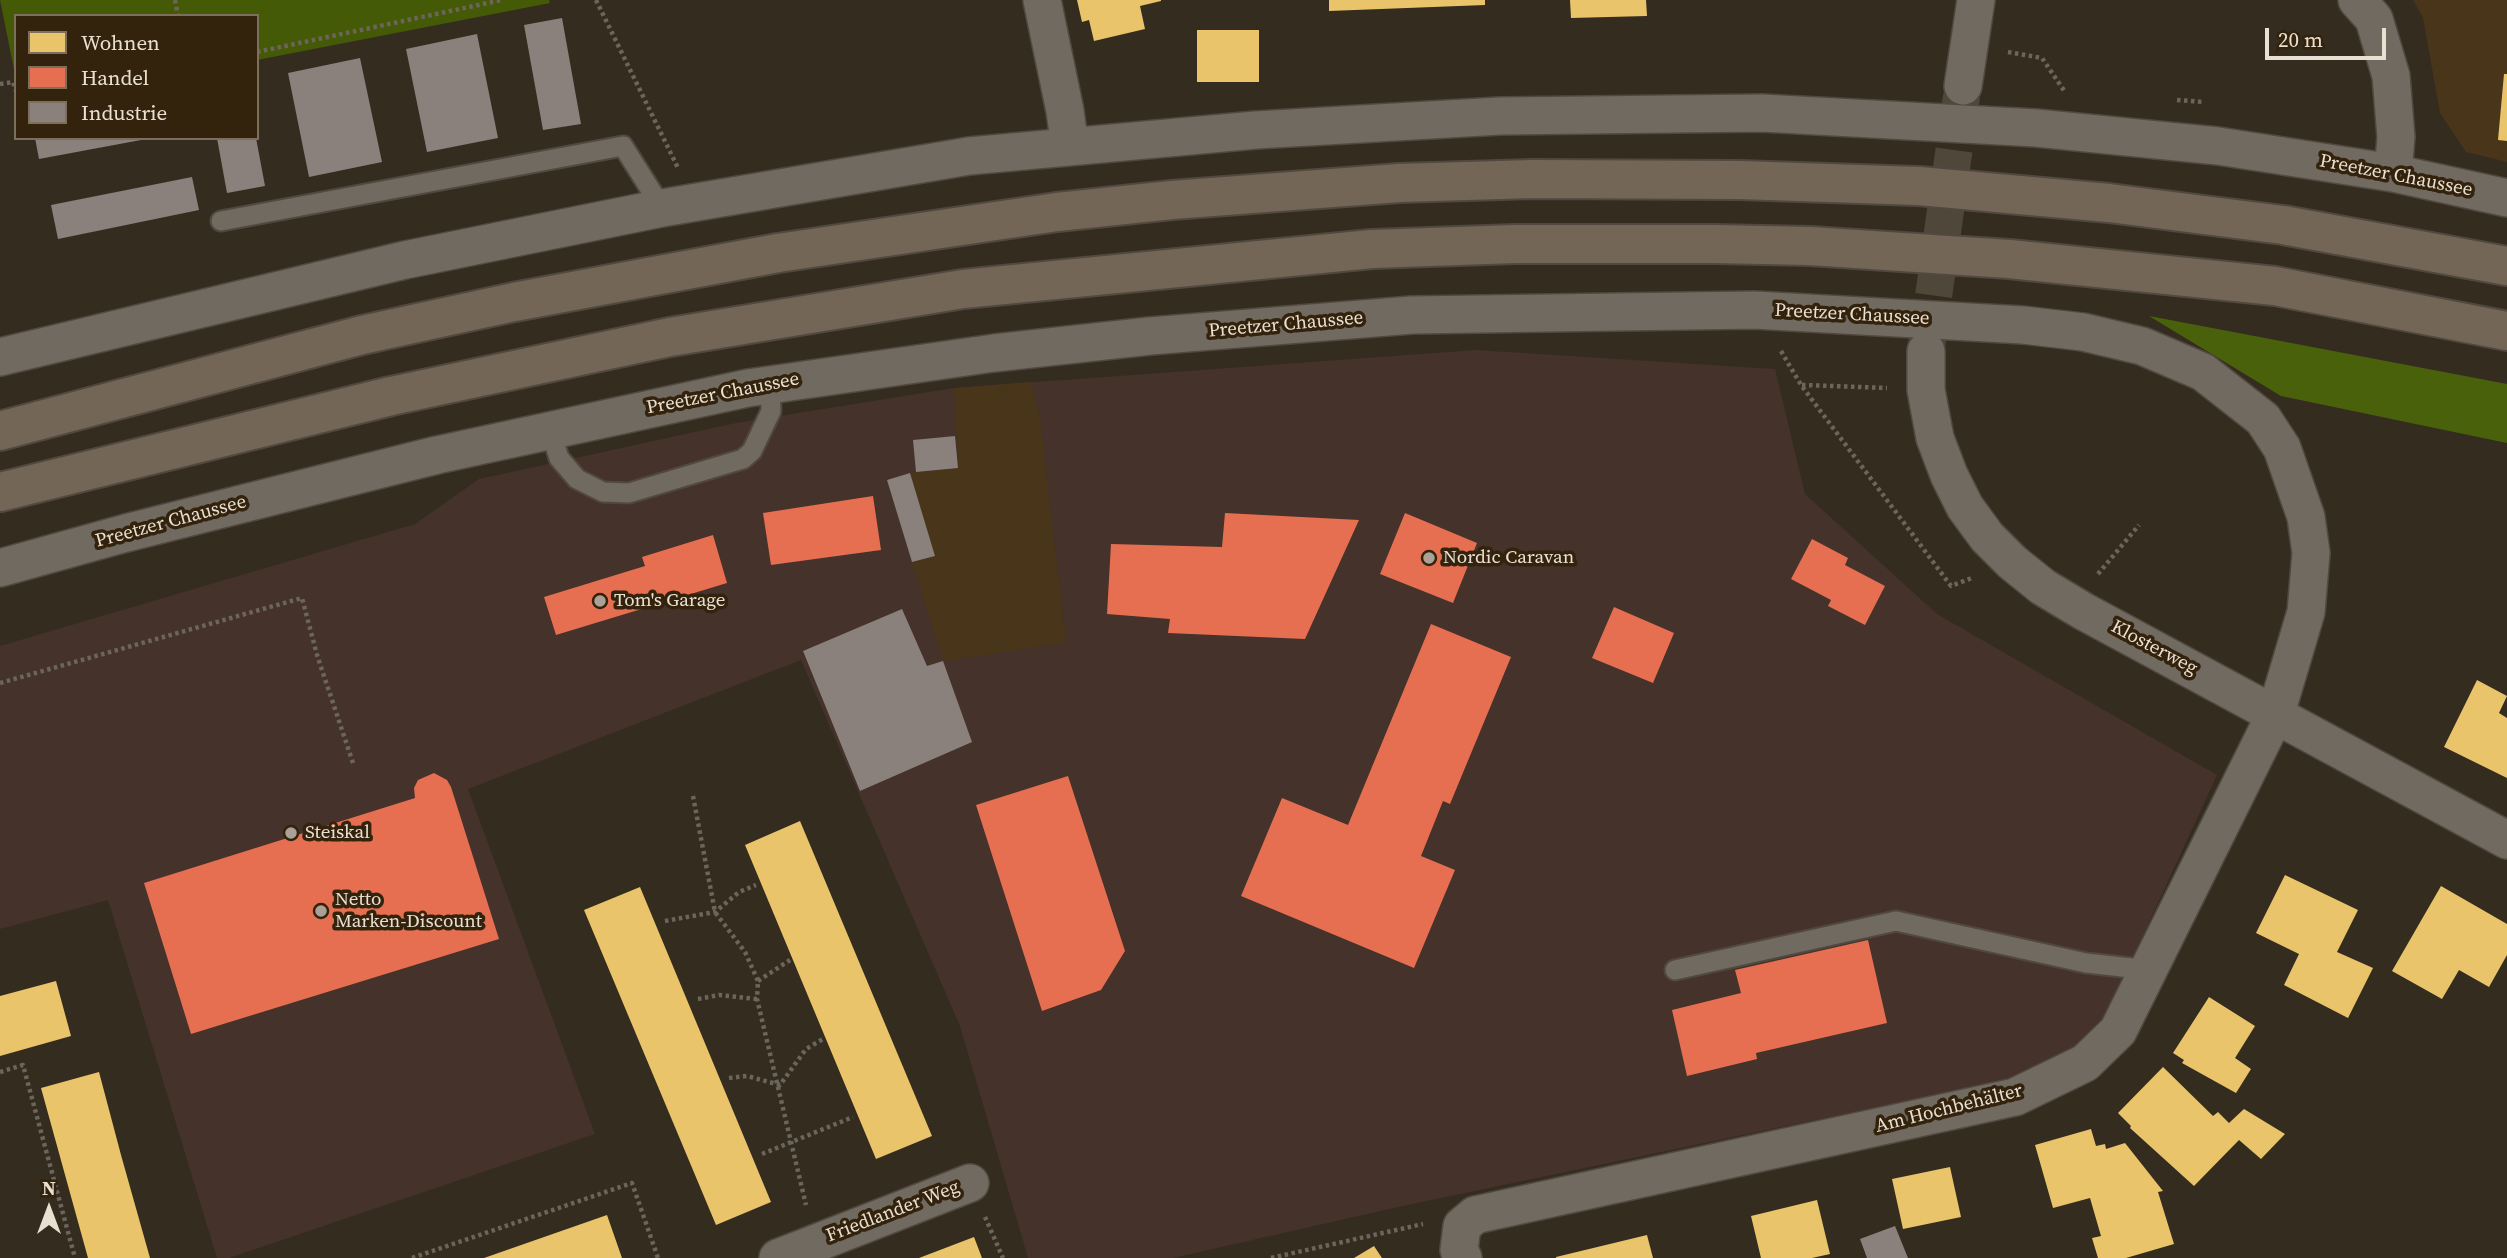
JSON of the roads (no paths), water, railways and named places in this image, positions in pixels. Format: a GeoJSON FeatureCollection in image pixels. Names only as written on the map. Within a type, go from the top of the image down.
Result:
{"type":"FeatureCollection","features":[{"type":"Feature","properties":{"kind":"highway"},"geometry":{"type":"LineString","coordinates":[[0,431],[362,335],[514,302],[778,253],[971,223],[1095,208],[1399,183],[1533,179],[1711,180],[1919,186],[2109,203],[2283,225],[2507,266]]}},
{"type":"Feature","properties":{"kind":"highway"},"geometry":{"type":"LineString","coordinates":[[0,492],[391,396],[697,332],[963,289],[1372,249],[1515,244],[1715,244],[1810,246],[2009,259],[2275,286],[2507,331]]}},
{"type":"Feature","properties":{"kind":"street"},"geometry":{"type":"LineString","coordinates":[[1041,0],[1070,147]]}},
{"type":"Feature","properties":{"kind":"street"},"geometry":{"type":"LineString","coordinates":[[1963,86],[1976,0]]}},
{"type":"Feature","properties":{"kind":"street"},"geometry":{"type":"LineString","coordinates":[[2357,0],[2374,19],[2391,76],[2396,137],[2393,173]]}},
{"type":"Feature","properties":{"kind":"street","name":"Preetzer Chaussee"},"geometry":{"type":"LineString","coordinates":[[0,357],[405,260],[678,206],[969,156],[1256,130],[1500,116],[1762,113],[2036,128],[2218,146],[2393,173],[2507,198]]}},
{"type":"Feature","properties":{"kind":"street","name":"Preetzer Chaussee"},"geometry":{"type":"LineString","coordinates":[[0,568],[273,496],[550,430],[770,384],[994,353],[1150,336],[1471,312],[1754,310],[2023,325],[2083,332],[2143,346],[2203,372],[2263,419],[2282,449],[2306,517],[2311,553],[2306,612],[2276,713]]}},
{"type":"Feature","properties":{"kind":"street","name":"Klosterweg"},"geometry":{"type":"LineString","coordinates":[[1926,351],[1926,390],[1935,438],[1949,475],[1980,527],[2011,562],[2072,604],[2507,840]]}},
{"type":"Feature","properties":{"kind":"street","name":"Am Hochbehälter"},"geometry":{"type":"LineString","coordinates":[[1463,1242],[1475,1214],[2015,1097],[2085,1063],[2118,1031],[2276,713]]}},
{"type":"Feature","properties":{"kind":"street","name":"Friedlander Weg"},"geometry":{"type":"LineString","coordinates":[[778,1258],[970,1183]]}},
{"type":"Feature","properties":{"kind":"lane"},"geometry":{"type":"LineString","coordinates":[[222,220],[623,146],[678,206]]}},
{"type":"Feature","properties":{"kind":"lane"},"geometry":{"type":"LineString","coordinates":[[550,430],[559,458],[576,480],[603,492],[629,493],[743,458],[752,451],[771,411],[770,384]]}},
{"type":"Feature","properties":{"kind":"lane"},"geometry":{"type":"LineString","coordinates":[[1675,970],[1896,920],[2086,963],[2150,970]]}},
{"type":"Feature","properties":{"kind":"tunnel"},"geometry":{"type":"LineString","coordinates":[[1926,350],[1963,86]]}},
{"type":"Feature","properties":{"kind":"place","name":"Nordic Caravan"},"geometry":{"type":"Point","coordinates":[1429,558]}},
{"type":"Feature","properties":{"kind":"place","name":"Tom's Garage"},"geometry":{"type":"Point","coordinates":[600,601]}},
{"type":"Feature","properties":{"kind":"place","name":"Steiskal"},"geometry":{"type":"Point","coordinates":[291,833]}},
{"type":"Feature","properties":{"kind":"place","name":"Netto Marken-Discount"},"geometry":{"type":"Point","coordinates":[321,911]}}]}
